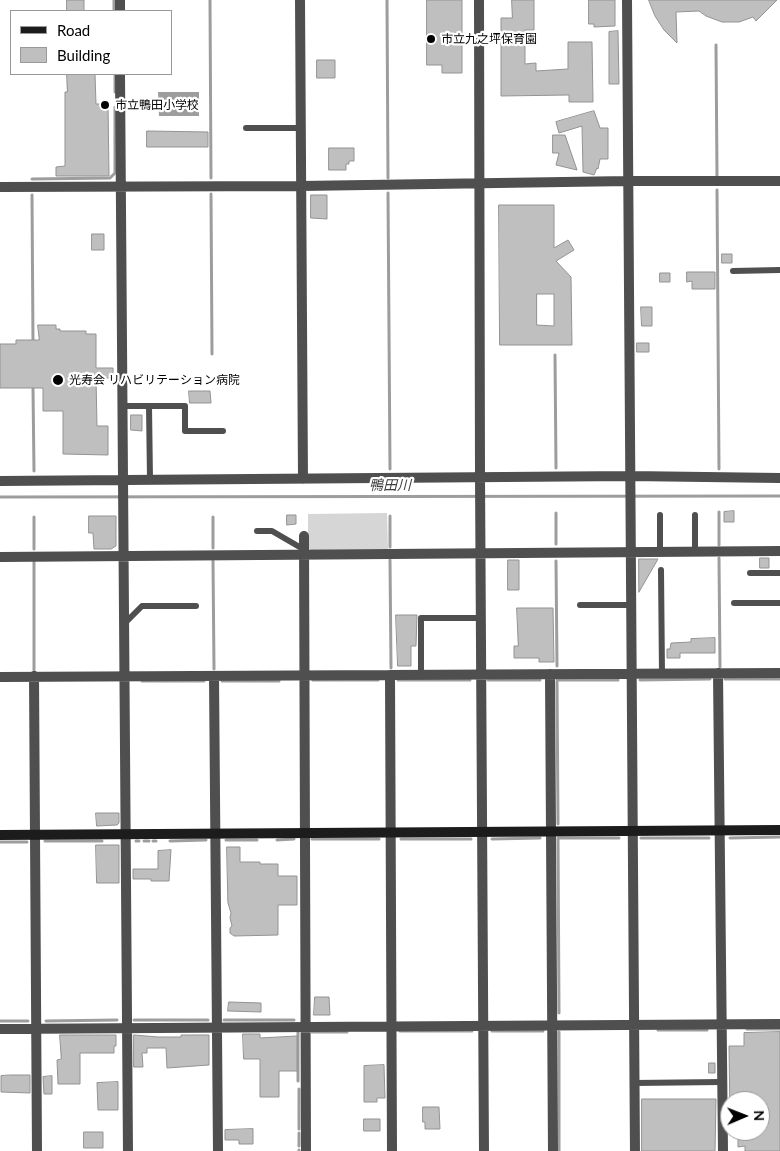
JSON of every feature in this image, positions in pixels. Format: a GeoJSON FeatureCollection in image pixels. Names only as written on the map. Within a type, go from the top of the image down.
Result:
{"type":"FeatureCollection","features":[{"type":"Feature","properties":{"kind":"street"},"geometry":{"type":"LineString","coordinates":[[300,0],[303,479]]}},
{"type":"Feature","properties":{"kind":"street"},"geometry":{"type":"LineString","coordinates":[[479,0],[482,553],[481,832],[484,1151]]}},
{"type":"Feature","properties":{"kind":"street"},"geometry":{"type":"LineString","coordinates":[[627,0],[635,1151]]}},
{"type":"Feature","properties":{"kind":"street"},"geometry":{"type":"LineString","coordinates":[[120,75],[126,676],[128,1151]]}},
{"type":"Feature","properties":{"kind":"street"},"geometry":{"type":"LineString","coordinates":[[0,187],[780,181]]}},
{"type":"Feature","properties":{"kind":"street"},"geometry":{"type":"LineString","coordinates":[[0,481],[123,483],[150,480],[481,481],[780,478]]}},
{"type":"Feature","properties":{"kind":"street"},"geometry":{"type":"LineString","coordinates":[[304,536],[306,1151]]}},
{"type":"Feature","properties":{"kind":"street"},"geometry":{"type":"LineString","coordinates":[[0,557],[304,552],[780,551]]}},
{"type":"Feature","properties":{"kind":"street"},"geometry":{"type":"LineString","coordinates":[[718,673],[723,1151]]}},
{"type":"Feature","properties":{"kind":"street"},"geometry":{"type":"LineString","coordinates":[[0,677],[780,673]]}},
{"type":"Feature","properties":{"kind":"street"},"geometry":{"type":"LineString","coordinates":[[550,674],[553,1151]]}},
{"type":"Feature","properties":{"kind":"street"},"geometry":{"type":"LineString","coordinates":[[390,675],[392,1151]]}},
{"type":"Feature","properties":{"kind":"street"},"geometry":{"type":"LineString","coordinates":[[34,676],[37,1151]]}},
{"type":"Feature","properties":{"kind":"street"},"geometry":{"type":"LineString","coordinates":[[214,676],[218,1151]]}},
{"type":"Feature","properties":{"kind":"street"},"geometry":{"type":"LineString","coordinates":[[0,835],[780,830]]}},
{"type":"Feature","properties":{"kind":"street"},"geometry":{"type":"LineString","coordinates":[[0,1029],[780,1024]]}},
{"type":"Feature","properties":{"kind":"lane"},"geometry":{"type":"LineString","coordinates":[[246,128],[301,128]]}},
{"type":"Feature","properties":{"kind":"lane"},"geometry":{"type":"LineString","coordinates":[[733,270],[780,270]]}},
{"type":"Feature","properties":{"kind":"lane"},"geometry":{"type":"LineString","coordinates":[[122,406],[185,406],[185,431],[223,431]]}},
{"type":"Feature","properties":{"kind":"lane"},"geometry":{"type":"LineString","coordinates":[[150,406],[150,480]]}},
{"type":"Feature","properties":{"kind":"lane"},"geometry":{"type":"LineString","coordinates":[[660,515],[660,552]]}},
{"type":"Feature","properties":{"kind":"lane"},"geometry":{"type":"LineString","coordinates":[[695,515],[695,552]]}},
{"type":"Feature","properties":{"kind":"lane"},"geometry":{"type":"LineString","coordinates":[[257,531],[272,531],[304,552]]}},
{"type":"Feature","properties":{"kind":"lane"},"geometry":{"type":"LineString","coordinates":[[661,570],[662,674]]}},
{"type":"Feature","properties":{"kind":"lane"},"geometry":{"type":"LineString","coordinates":[[750,573],[780,573]]}},
{"type":"Feature","properties":{"kind":"lane"},"geometry":{"type":"LineString","coordinates":[[734,604],[780,603]]}},
{"type":"Feature","properties":{"kind":"lane"},"geometry":{"type":"LineString","coordinates":[[580,605],[631,604]]}},
{"type":"Feature","properties":{"kind":"lane"},"geometry":{"type":"LineString","coordinates":[[125,622],[142,606],[196,606]]}},
{"type":"Feature","properties":{"kind":"lane"},"geometry":{"type":"LineString","coordinates":[[421,675],[421,618],[482,618]]}},
{"type":"Feature","properties":{"kind":"lane"},"geometry":{"type":"LineString","coordinates":[[634,1083],[722,1082]]}},
{"type":"Feature","properties":{"kind":"shaded area"},"geometry":{"type":"Polygon","coordinates":[[[158,92],[199,92],[199,116],[159,116],[158,92]]]}},
{"type":"Feature","properties":{"kind":"shaded area"},"geometry":{"type":"Polygon","coordinates":[[[387,513],[388,549],[311,550],[308,548],[308,514],[387,513]]]}},
{"type":"Feature","properties":{"kind":"building"},"geometry":{"type":"Polygon","coordinates":[[[67,0],[84,0],[84,10],[67,10],[67,0]]]}},
{"type":"Feature","properties":{"kind":"building"},"geometry":{"type":"Polygon","coordinates":[[[427,0],[462,0],[462,73],[442,73],[442,65],[427,65],[427,0]]]}},
{"type":"Feature","properties":{"kind":"building"},"geometry":{"type":"Polygon","coordinates":[[[512,0],[534,0],[534,30],[525,30],[525,64],[536,63],[536,71],[568,69],[568,42],[592,42],[593,102],[569,102],[569,95],[501,96],[501,18],[512,18],[512,0]]]}},
{"type":"Feature","properties":{"kind":"building"},"geometry":{"type":"Polygon","coordinates":[[[589,0],[615,0],[615,26],[594,27],[594,24],[589,24],[589,0]]]}},
{"type":"Feature","properties":{"kind":"building"},"geometry":{"type":"Polygon","coordinates":[[[649,0],[777,0],[756,21],[753,17],[739,22],[722,22],[699,11],[676,12],[677,43],[664,30],[655,16],[649,0]]]}},
{"type":"Feature","properties":{"kind":"building"},"geometry":{"type":"Polygon","coordinates":[[[618,31],[619,84],[609,84],[609,32],[618,31]]]}},
{"type":"Feature","properties":{"kind":"building"},"geometry":{"type":"Polygon","coordinates":[[[317,60],[335,60],[335,78],[317,78],[317,60]]]}},
{"type":"Feature","properties":{"kind":"building"},"geometry":{"type":"Polygon","coordinates":[[[67,75],[95,75],[96,104],[108,104],[109,176],[56,176],[56,167],[65,166],[65,92],[67,92],[67,75]]]}},
{"type":"Feature","properties":{"kind":"building"},"geometry":{"type":"Polygon","coordinates":[[[594,111],[600,128],[608,128],[608,159],[600,159],[598,169],[594,175],[583,172],[582,126],[559,133],[556,122],[594,111]]]}},
{"type":"Feature","properties":{"kind":"building"},"geometry":{"type":"Polygon","coordinates":[[[147,131],[208,132],[208,147],[147,147],[147,131]]]}},
{"type":"Feature","properties":{"kind":"building"},"geometry":{"type":"Polygon","coordinates":[[[553,135],[565,135],[577,170],[556,165],[559,153],[553,153],[553,135]]]}},
{"type":"Feature","properties":{"kind":"building"},"geometry":{"type":"Polygon","coordinates":[[[329,148],[354,148],[354,161],[349,161],[349,164],[346,164],[346,170],[329,170],[329,148]]]}},
{"type":"Feature","properties":{"kind":"building"},"geometry":{"type":"Polygon","coordinates":[[[311,195],[327,195],[327,219],[311,218],[311,195]]]}},
{"type":"Feature","properties":{"kind":"building"},"geometry":{"type":"Polygon","coordinates":[[[499,205],[554,205],[554,248],[568,240],[574,250],[556,261],[571,277],[572,345],[500,345],[499,205]],[[537,294],[537,325],[554,326],[554,294],[537,294]]]}},
{"type":"Feature","properties":{"kind":"building"},"geometry":{"type":"Polygon","coordinates":[[[92,234],[104,234],[104,250],[92,250],[92,234]]]}},
{"type":"Feature","properties":{"kind":"building"},"geometry":{"type":"Polygon","coordinates":[[[722,254],[732,254],[732,263],[722,263],[722,254]]]}},
{"type":"Feature","properties":{"kind":"building"},"geometry":{"type":"Polygon","coordinates":[[[687,272],[715,272],[715,289],[692,289],[692,281],[687,282],[687,272]]]}},
{"type":"Feature","properties":{"kind":"building"},"geometry":{"type":"Polygon","coordinates":[[[660,273],[670,273],[670,282],[660,282],[660,273]]]}},
{"type":"Feature","properties":{"kind":"building"},"geometry":{"type":"Polygon","coordinates":[[[641,307],[652,307],[652,326],[642,326],[641,307]]]}},
{"type":"Feature","properties":{"kind":"building"},"geometry":{"type":"Polygon","coordinates":[[[38,325],[56,325],[56,329],[60,329],[60,331],[86,331],[86,334],[96,334],[96,368],[113,368],[113,378],[96,378],[97,426],[108,426],[108,455],[63,454],[63,411],[43,411],[43,388],[0,388],[0,344],[16,344],[16,340],[39,340],[38,325]]]}},
{"type":"Feature","properties":{"kind":"building"},"geometry":{"type":"Polygon","coordinates":[[[637,343],[649,343],[649,352],[637,352],[637,343]]]}},
{"type":"Feature","properties":{"kind":"building"},"geometry":{"type":"Polygon","coordinates":[[[189,391],[210,391],[211,403],[190,403],[189,391]]]}},
{"type":"Feature","properties":{"kind":"building"},"geometry":{"type":"Polygon","coordinates":[[[131,415],[142,415],[142,431],[131,430],[131,415]]]}},
{"type":"Feature","properties":{"kind":"building"},"geometry":{"type":"Polygon","coordinates":[[[734,511],[734,522],[724,522],[724,512],[734,511]]]}},
{"type":"Feature","properties":{"kind":"building"},"geometry":{"type":"Polygon","coordinates":[[[287,515],[296,515],[296,524],[287,525],[287,515]]]}},
{"type":"Feature","properties":{"kind":"building"},"geometry":{"type":"Polygon","coordinates":[[[89,516],[116,516],[116,546],[111,549],[94,549],[93,533],[89,533],[89,516]]]}},
{"type":"Feature","properties":{"kind":"building"},"geometry":{"type":"Polygon","coordinates":[[[760,558],[769,558],[769,568],[760,568],[760,558]]]}},
{"type":"Feature","properties":{"kind":"building"},"geometry":{"type":"Polygon","coordinates":[[[639,559],[658,559],[639,592],[639,559]]]}},
{"type":"Feature","properties":{"kind":"building"},"geometry":{"type":"Polygon","coordinates":[[[508,560],[519,560],[519,590],[508,590],[508,560]]]}},
{"type":"Feature","properties":{"kind":"building"},"geometry":{"type":"Polygon","coordinates":[[[517,608],[553,608],[554,662],[539,662],[539,658],[514,658],[514,646],[518,646],[517,608]]]}},
{"type":"Feature","properties":{"kind":"building"},"geometry":{"type":"Polygon","coordinates":[[[396,615],[417,615],[416,646],[411,646],[411,666],[398,666],[396,615]]]}},
{"type":"Feature","properties":{"kind":"building"},"geometry":{"type":"Polygon","coordinates":[[[715,638],[715,653],[680,653],[680,658],[667,658],[667,649],[670,649],[671,643],[691,642],[691,639],[715,638]]]}},
{"type":"Feature","properties":{"kind":"building"},"geometry":{"type":"Polygon","coordinates":[[[96,813],[119,813],[119,823],[117,825],[97,826],[96,813]]]}},
{"type":"Feature","properties":{"kind":"building"},"geometry":{"type":"Polygon","coordinates":[[[96,845],[119,845],[119,883],[97,883],[96,845]]]}},
{"type":"Feature","properties":{"kind":"building"},"geometry":{"type":"Polygon","coordinates":[[[227,847],[240,847],[240,862],[278,864],[278,876],[297,876],[297,905],[278,905],[278,935],[234,936],[230,933],[232,926],[228,903],[227,847]]]}},
{"type":"Feature","properties":{"kind":"building"},"geometry":{"type":"Polygon","coordinates":[[[171,850],[169,881],[133,879],[133,869],[158,869],[158,851],[171,850]]]}},
{"type":"Feature","properties":{"kind":"building"},"geometry":{"type":"Polygon","coordinates":[[[315,997],[329,997],[330,1015],[314,1015],[315,997]]]}},
{"type":"Feature","properties":{"kind":"building"},"geometry":{"type":"Polygon","coordinates":[[[229,1002],[261,1003],[261,1012],[228,1011],[229,1002]]]}},
{"type":"Feature","properties":{"kind":"building"},"geometry":{"type":"Polygon","coordinates":[[[780,1032],[780,1151],[745,1151],[745,1146],[738,1147],[738,1141],[770,1141],[770,1091],[730,1091],[729,1046],[744,1046],[744,1033],[780,1032]]]}},
{"type":"Feature","properties":{"kind":"building"},"geometry":{"type":"Polygon","coordinates":[[[243,1034],[260,1034],[260,1038],[297,1036],[297,1071],[279,1071],[279,1097],[260,1097],[260,1059],[244,1059],[243,1034]]]}},
{"type":"Feature","properties":{"kind":"building"},"geometry":{"type":"Polygon","coordinates":[[[60,1035],[116,1035],[116,1046],[114,1046],[114,1053],[80,1053],[80,1084],[58,1084],[57,1060],[61,1059],[60,1035]]]}},
{"type":"Feature","properties":{"kind":"building"},"geometry":{"type":"Polygon","coordinates":[[[134,1035],[181,1037],[181,1035],[209,1035],[209,1065],[167,1068],[166,1048],[147,1048],[147,1053],[142,1053],[143,1067],[134,1067],[134,1035]]]}},
{"type":"Feature","properties":{"kind":"building"},"geometry":{"type":"Polygon","coordinates":[[[709,1063],[715,1063],[715,1073],[709,1073],[709,1063]]]}},
{"type":"Feature","properties":{"kind":"building"},"geometry":{"type":"Polygon","coordinates":[[[384,1065],[385,1098],[377,1098],[377,1102],[364,1102],[364,1066],[384,1065]]]}},
{"type":"Feature","properties":{"kind":"building"},"geometry":{"type":"Polygon","coordinates":[[[30,1075],[30,1093],[1,1092],[1,1076],[30,1075]]]}},
{"type":"Feature","properties":{"kind":"building"},"geometry":{"type":"Polygon","coordinates":[[[52,1076],[52,1094],[44,1094],[43,1077],[52,1076]]]}},
{"type":"Feature","properties":{"kind":"building"},"geometry":{"type":"Polygon","coordinates":[[[118,1082],[118,1110],[98,1110],[97,1083],[118,1082]]]}},
{"type":"Feature","properties":{"kind":"building"},"geometry":{"type":"Polygon","coordinates":[[[642,1099],[716,1099],[715,1151],[642,1151],[642,1099]]]}},
{"type":"Feature","properties":{"kind":"building"},"geometry":{"type":"Polygon","coordinates":[[[423,1107],[439,1107],[440,1129],[425,1129],[423,1107]]]}},
{"type":"Feature","properties":{"kind":"building"},"geometry":{"type":"Polygon","coordinates":[[[364,1119],[380,1119],[380,1131],[364,1131],[364,1119]]]}},
{"type":"Feature","properties":{"kind":"building"},"geometry":{"type":"Polygon","coordinates":[[[253,1129],[253,1144],[239,1144],[239,1140],[225,1140],[225,1130],[253,1129]]]}},
{"type":"Feature","properties":{"kind":"building"},"geometry":{"type":"Polygon","coordinates":[[[84,1132],[103,1132],[103,1148],[84,1148],[84,1132]]]}},
{"type":"Feature","properties":{"kind":"waterway"},"geometry":{"type":"LineString","coordinates":[[114,0],[114,10]]}},
{"type":"Feature","properties":{"kind":"waterway"},"geometry":{"type":"LineString","coordinates":[[210,0],[211,178]]}},
{"type":"Feature","properties":{"kind":"waterway"},"geometry":{"type":"LineString","coordinates":[[387,0],[388,178]]}},
{"type":"Feature","properties":{"kind":"waterway"},"geometry":{"type":"LineString","coordinates":[[716,45],[717,176]]}},
{"type":"Feature","properties":{"kind":"waterway"},"geometry":{"type":"LineString","coordinates":[[115,75],[115,92]]}},
{"type":"Feature","properties":{"kind":"waterway"},"geometry":{"type":"LineString","coordinates":[[32,179],[110,178],[115,173],[115,107]]}},
{"type":"Feature","properties":{"kind":"waterway"},"geometry":{"type":"LineString","coordinates":[[717,190],[719,469]]}},
{"type":"Feature","properties":{"kind":"waterway"},"geometry":{"type":"LineString","coordinates":[[388,193],[390,469]]}},
{"type":"Feature","properties":{"kind":"waterway"},"geometry":{"type":"LineString","coordinates":[[211,194],[212,354]]}},
{"type":"Feature","properties":{"kind":"waterway"},"geometry":{"type":"LineString","coordinates":[[32,195],[33,342]]}},
{"type":"Feature","properties":{"kind":"waterway"},"geometry":{"type":"LineString","coordinates":[[555,355],[556,468]]}},
{"type":"Feature","properties":{"kind":"waterway"},"geometry":{"type":"LineString","coordinates":[[33,389],[34,471]]}},
{"type":"Feature","properties":{"kind":"waterway","name":"鴨田川"},"geometry":{"type":"LineString","coordinates":[[0,497],[780,496]]}},
{"type":"Feature","properties":{"kind":"waterway"},"geometry":{"type":"LineString","coordinates":[[719,512],[719,545]]}},
{"type":"Feature","properties":{"kind":"waterway"},"geometry":{"type":"LineString","coordinates":[[556,513],[556,544]]}},
{"type":"Feature","properties":{"kind":"waterway"},"geometry":{"type":"LineString","coordinates":[[390,516],[390,547]]}},
{"type":"Feature","properties":{"kind":"waterway"},"geometry":{"type":"LineString","coordinates":[[34,517],[34,549]]}},
{"type":"Feature","properties":{"kind":"waterway"},"geometry":{"type":"LineString","coordinates":[[213,517],[213,548]]}},
{"type":"Feature","properties":{"kind":"waterway"},"geometry":{"type":"LineString","coordinates":[[719,558],[720,667]]}},
{"type":"Feature","properties":{"kind":"waterway"},"geometry":{"type":"LineString","coordinates":[[390,560],[391,668]]}},
{"type":"Feature","properties":{"kind":"waterway"},"geometry":{"type":"LineString","coordinates":[[213,561],[214,669]]}},
{"type":"Feature","properties":{"kind":"waterway"},"geometry":{"type":"LineString","coordinates":[[556,561],[557,666]]}},
{"type":"Feature","properties":{"kind":"waterway"},"geometry":{"type":"LineString","coordinates":[[34,562],[34,670]]}},
{"type":"Feature","properties":{"kind":"waterway"},"geometry":{"type":"LineString","coordinates":[[640,680],[710,679]]}},
{"type":"Feature","properties":{"kind":"waterway"},"geometry":{"type":"LineString","coordinates":[[725,679],[780,679]]}},
{"type":"Feature","properties":{"kind":"waterway"},"geometry":{"type":"LineString","coordinates":[[313,680],[378,680]]}},
{"type":"Feature","properties":{"kind":"waterway"},"geometry":{"type":"LineString","coordinates":[[398,680],[470,680]]}},
{"type":"Feature","properties":{"kind":"waterway"},"geometry":{"type":"LineString","coordinates":[[488,680],[540,680]]}},
{"type":"Feature","properties":{"kind":"waterway"},"geometry":{"type":"LineString","coordinates":[[557,680],[618,680]]}},
{"type":"Feature","properties":{"kind":"waterway"},"geometry":{"type":"LineString","coordinates":[[142,681],[204,681]]}},
{"type":"Feature","properties":{"kind":"waterway"},"geometry":{"type":"LineString","coordinates":[[222,681],[279,681]]}},
{"type":"Feature","properties":{"kind":"waterway"},"geometry":{"type":"LineString","coordinates":[[557,682],[558,824]]}},
{"type":"Feature","properties":{"kind":"waterway"},"geometry":{"type":"LineString","coordinates":[[730,838],[780,837]]}},
{"type":"Feature","properties":{"kind":"waterway"},"geometry":{"type":"LineString","coordinates":[[492,839],[540,838]]}},
{"type":"Feature","properties":{"kind":"waterway"},"geometry":{"type":"LineString","coordinates":[[559,1013],[558,838],[619,838]]}},
{"type":"Feature","properties":{"kind":"waterway"},"geometry":{"type":"LineString","coordinates":[[641,838],[709,838]]}},
{"type":"Feature","properties":{"kind":"waterway"},"geometry":{"type":"LineString","coordinates":[[277,840],[294,839]]}},
{"type":"Feature","properties":{"kind":"waterway"},"geometry":{"type":"LineString","coordinates":[[312,839],[379,839]]}},
{"type":"Feature","properties":{"kind":"waterway"},"geometry":{"type":"LineString","coordinates":[[401,839],[471,839]]}},
{"type":"Feature","properties":{"kind":"waterway"},"geometry":{"type":"LineString","coordinates":[[170,841],[206,840]]}},
{"type":"Feature","properties":{"kind":"waterway"},"geometry":{"type":"LineString","coordinates":[[226,840],[257,840]]}},
{"type":"Feature","properties":{"kind":"waterway"},"geometry":{"type":"LineString","coordinates":[[45,841],[102,841]]}},
{"type":"Feature","properties":{"kind":"waterway"},"geometry":{"type":"LineString","coordinates":[[144,841],[149,841]]}},
{"type":"Feature","properties":{"kind":"waterway"},"geometry":{"type":"LineString","coordinates":[[0,842],[27,842]]}},
{"type":"Feature","properties":{"kind":"waterway"},"geometry":{"type":"LineString","coordinates":[[46,1021],[117,1020]]}},
{"type":"Feature","properties":{"kind":"waterway"},"geometry":{"type":"LineString","coordinates":[[134,1020],[208,1020]]}},
{"type":"Feature","properties":{"kind":"waterway"},"geometry":{"type":"LineString","coordinates":[[224,1020],[294,1020]]}},
{"type":"Feature","properties":{"kind":"waterway"},"geometry":{"type":"LineString","coordinates":[[0,1021],[28,1021]]}},
{"type":"Feature","properties":{"kind":"waterway"},"geometry":{"type":"LineString","coordinates":[[747,1029],[780,1029]]}},
{"type":"Feature","properties":{"kind":"waterway"},"geometry":{"type":"LineString","coordinates":[[658,1030],[707,1030]]}},
{"type":"Feature","properties":{"kind":"waterway"},"geometry":{"type":"LineString","coordinates":[[400,1031],[472,1031]]}},
{"type":"Feature","properties":{"kind":"waterway"},"geometry":{"type":"LineString","coordinates":[[492,1031],[543,1031]]}},
{"type":"Feature","properties":{"kind":"waterway"},"geometry":{"type":"LineString","coordinates":[[298,1032],[298,1081]]}},
{"type":"Feature","properties":{"kind":"waterway"},"geometry":{"type":"LineString","coordinates":[[312,1032],[347,1032]]}},
{"type":"Feature","properties":{"kind":"waterway"},"geometry":{"type":"LineString","coordinates":[[559,1032],[559,1151]]}},
{"type":"Feature","properties":{"kind":"waterway"},"geometry":{"type":"LineString","coordinates":[[299,1089],[299,1129]]}},
{"type":"Feature","properties":{"kind":"waterway"},"geometry":{"type":"LineString","coordinates":[[299,1133],[299,1146]]}},
{"type":"Feature","properties":{"kind":"place","name":"市立九之坪保育園"},"geometry":{"type":"Point","coordinates":[431,39]}},
{"type":"Feature","properties":{"kind":"place","name":"市立鴨田小学校"},"geometry":{"type":"Point","coordinates":[105,105]}},
{"type":"Feature","properties":{"kind":"place","name":"光寿会 リハビリテーション病院"},"geometry":{"type":"Point","coordinates":[58,380]}}]}
